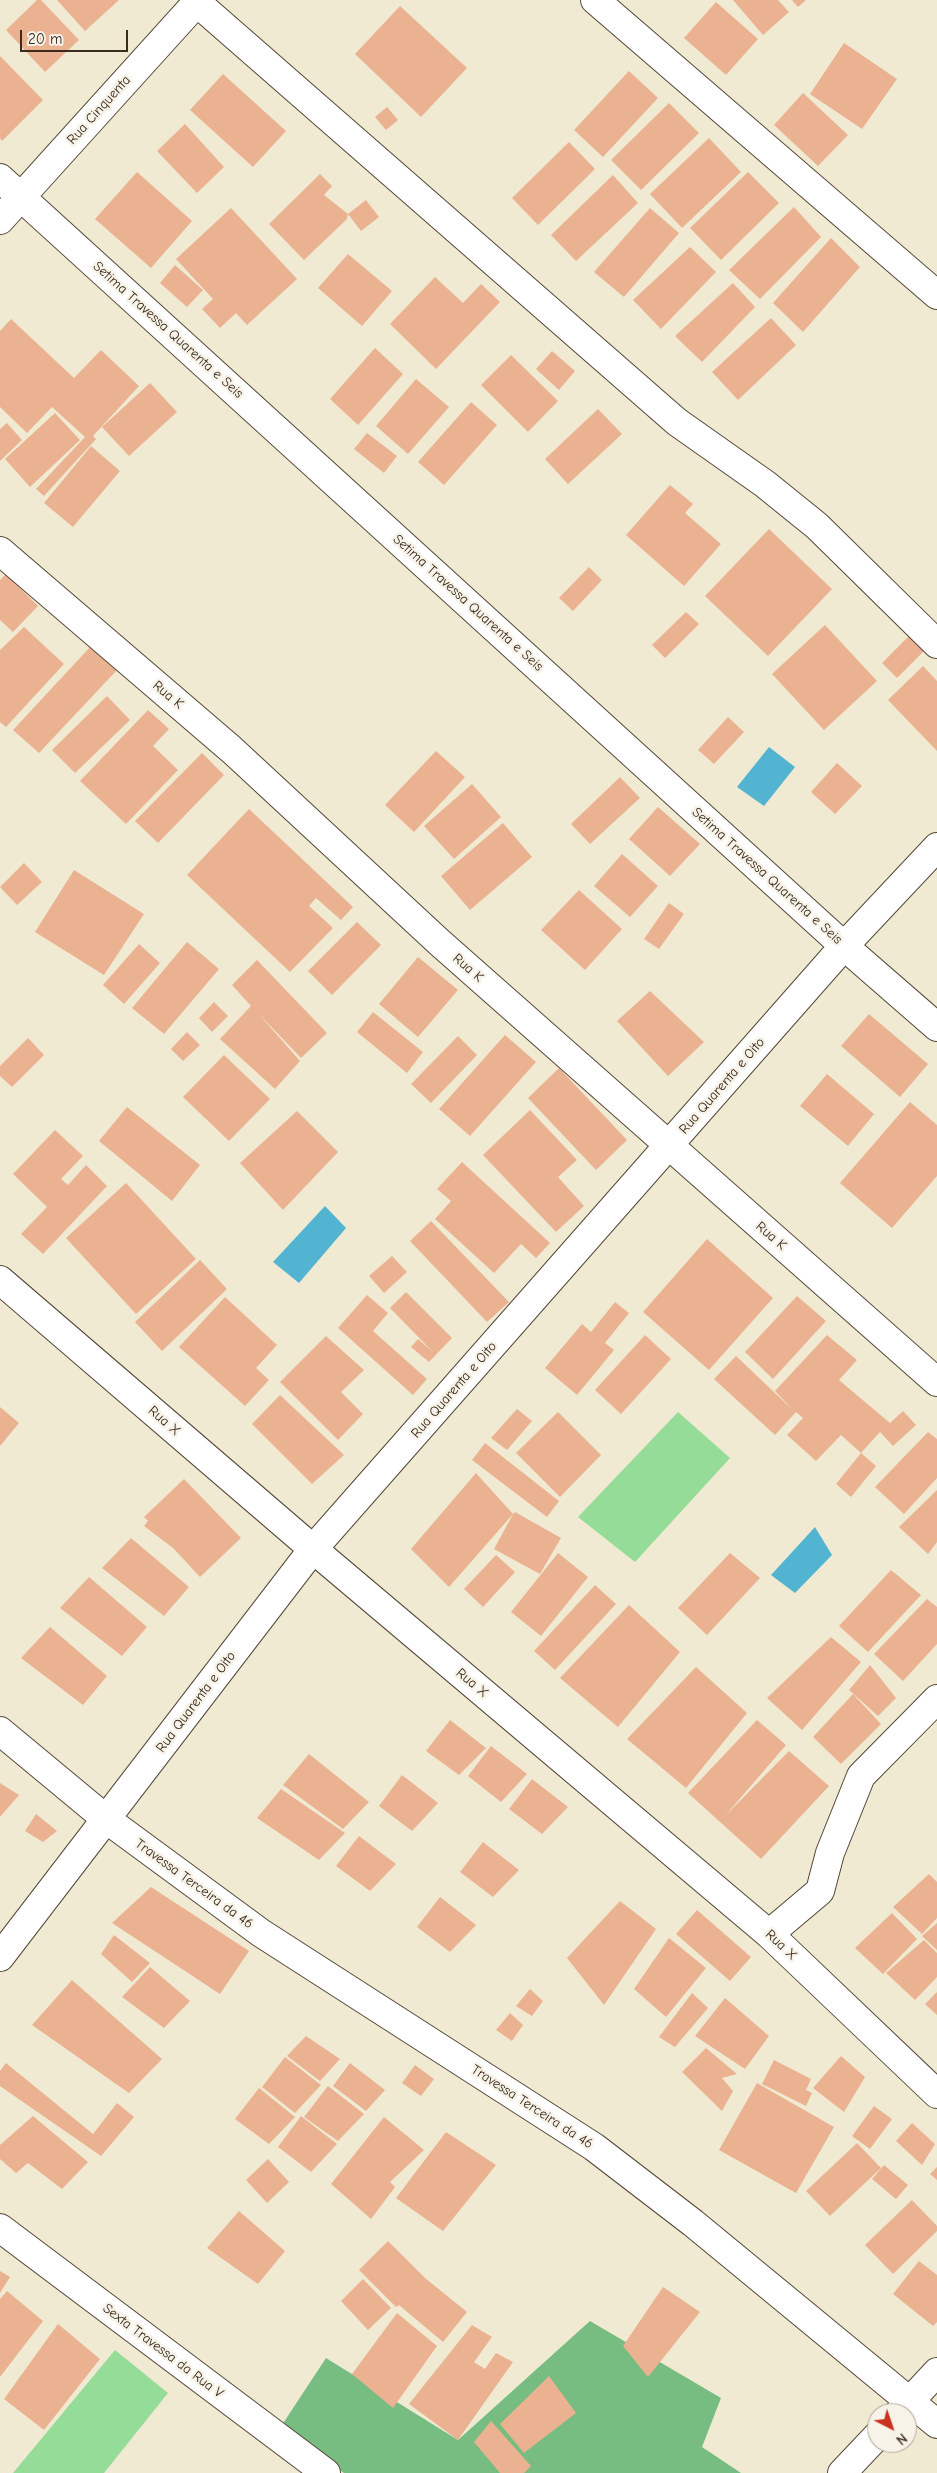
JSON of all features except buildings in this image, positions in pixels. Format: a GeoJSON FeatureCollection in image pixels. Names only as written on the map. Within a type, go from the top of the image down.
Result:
{"type":"FeatureCollection","features":[{"type":"Feature","properties":{"kind":"street"},"geometry":{"type":"LineString","coordinates":[[595,0],[937,295]]}},
{"type":"Feature","properties":{"kind":"street"},"geometry":{"type":"LineString","coordinates":[[197,1],[677,422],[766,484],[817,526],[937,644]]}},
{"type":"Feature","properties":{"kind":"street","name":"Rua Cinquenta"},"geometry":{"type":"LineString","coordinates":[[0,220],[197,1]]}},
{"type":"Feature","properties":{"kind":"street","name":"Setima Travessa Quarenta e Seis"},"geometry":{"type":"LineString","coordinates":[[0,178],[844,946],[937,1027]]}},
{"type":"Feature","properties":{"kind":"street","name":"Rua K"},"geometry":{"type":"LineString","coordinates":[[0,551],[232,750],[439,942],[937,1382]]}},
{"type":"Feature","properties":{"kind":"street","name":"Rua Quarenta e Oito"},"geometry":{"type":"LineString","coordinates":[[0,1957],[313,1549],[844,946],[937,847]]}},
{"type":"Feature","properties":{"kind":"street","name":"Rua X"},"geometry":{"type":"LineString","coordinates":[[0,1280],[313,1549],[770,1934],[937,2094]]}},
{"type":"Feature","properties":{"kind":"street"},"geometry":{"type":"LineString","coordinates":[[770,1934],[820,1891],[830,1853],[861,1776],[937,1699]]}},
{"type":"Feature","properties":{"kind":"street","name":"Travessa Terceira da 46"},"geometry":{"type":"LineString","coordinates":[[0,1731],[106,1819],[262,1933],[594,2147],[693,2223],[900,2403]]}},
{"type":"Feature","properties":{"kind":"street","name":"Sexta Travessa da Rua V"},"geometry":{"type":"LineString","coordinates":[[0,2228],[326,2473]]}},
{"type":"Feature","properties":{"kind":"street"},"geometry":{"type":"LineString","coordinates":[[909,2403],[937,2372]]}},
{"type":"Feature","properties":{"kind":"street","name":"Travessa Terceira da 46"},"geometry":{"type":"LineString","coordinates":[[917,2413],[937,2424]]}},
{"type":"Feature","properties":{"kind":"street"},"geometry":{"type":"LineString","coordinates":[[842,2473],[867,2447]]}},
{"type":"Feature","properties":{"kind":"green space"},"geometry":{"type":"Polygon","coordinates":[[[678,1412],[730,1458],[635,1562],[578,1517],[678,1412]]]}},
{"type":"Feature","properties":{"kind":"green space"},"geometry":{"type":"Polygon","coordinates":[[[590,2321],[721,2398],[702,2447],[741,2473],[344,2473],[280,2428],[326,2358],[458,2440],[590,2321]]]}},
{"type":"Feature","properties":{"kind":"green space"},"geometry":{"type":"Polygon","coordinates":[[[115,2350],[168,2393],[104,2473],[13,2473],[115,2350]]]}},
{"type":"Feature","properties":{"kind":"water"},"geometry":{"type":"Polygon","coordinates":[[[769,747],[795,767],[764,806],[737,787],[769,747]]]}},
{"type":"Feature","properties":{"kind":"water"},"geometry":{"type":"Polygon","coordinates":[[[325,1206],[346,1228],[299,1283],[273,1262],[325,1206]]]}},
{"type":"Feature","properties":{"kind":"water"},"geometry":{"type":"Polygon","coordinates":[[[815,1527],[832,1555],[795,1593],[771,1575],[815,1527]]]}}]}
